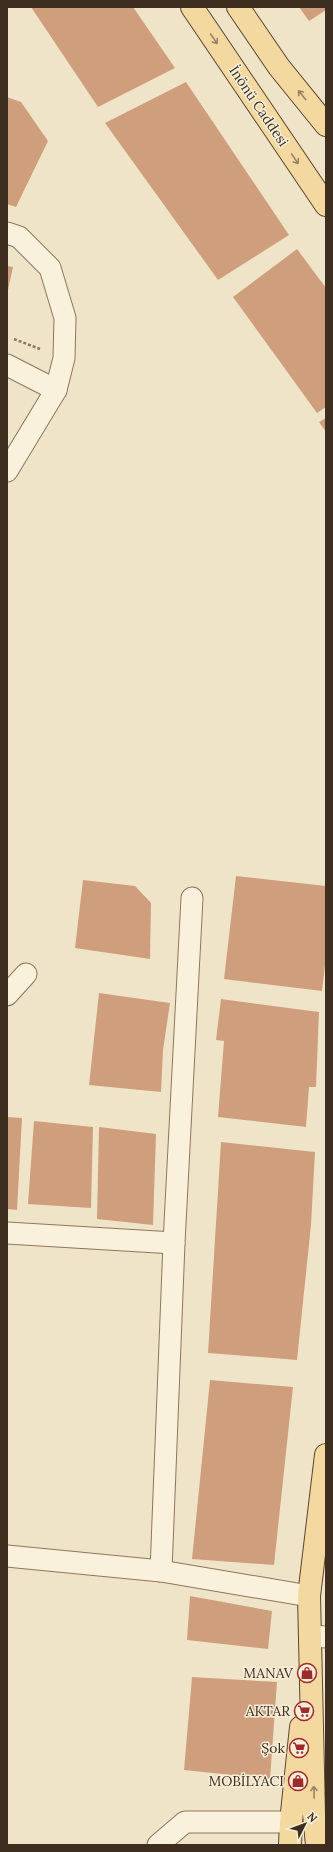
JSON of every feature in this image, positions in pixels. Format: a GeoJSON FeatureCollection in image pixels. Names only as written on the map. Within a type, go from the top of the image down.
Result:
{"type":"FeatureCollection","features":[{"type":"Feature","properties":{"kind":"main road","name":"İnönü Caddesi"},"geometry":{"type":"LineString","coordinates":[[192,7],[326,205]]}},
{"type":"Feature","properties":{"kind":"main road"},"geometry":{"type":"LineString","coordinates":[[238,7],[279,67],[326,125]]}},
{"type":"Feature","properties":{"kind":"main road"},"geometry":{"type":"LineString","coordinates":[[317,1845],[320,1815],[318,1637],[309,1596],[326,1455]]}},
{"type":"Feature","properties":{"kind":"main road"},"geometry":{"type":"LineString","coordinates":[[290,1845],[291,1822],[318,1637]]}},
{"type":"Feature","properties":{"kind":"street"},"geometry":{"type":"LineString","coordinates":[[7,233],[19,237],[50,268],[66,318],[64,358],[56,390],[7,471]]}},
{"type":"Feature","properties":{"kind":"street"},"geometry":{"type":"LineString","coordinates":[[7,365],[56,390]]}},
{"type":"Feature","properties":{"kind":"street"},"geometry":{"type":"LineString","coordinates":[[161,1571],[174,1243],[192,898]]}},
{"type":"Feature","properties":{"kind":"street"},"geometry":{"type":"LineString","coordinates":[[7,994],[26,974]]}},
{"type":"Feature","properties":{"kind":"street"},"geometry":{"type":"LineString","coordinates":[[7,1233],[174,1243]]}},
{"type":"Feature","properties":{"kind":"street"},"geometry":{"type":"LineString","coordinates":[[7,1556],[161,1571],[309,1596]]}},
{"type":"Feature","properties":{"kind":"street"},"geometry":{"type":"LineString","coordinates":[[158,1845],[185,1822],[291,1822]]}},
{"type":"Feature","properties":{"kind":"building"},"geometry":{"type":"Polygon","coordinates":[[[31,7],[133,7],[175,68],[98,107],[31,7]]]}},
{"type":"Feature","properties":{"kind":"building"},"geometry":{"type":"Polygon","coordinates":[[[299,7],[326,7],[326,10],[309,21],[299,7]]]}},
{"type":"Feature","properties":{"kind":"building"},"geometry":{"type":"Polygon","coordinates":[[[186,82],[289,235],[218,280],[105,123],[186,82]]]}},
{"type":"Feature","properties":{"kind":"building"},"geometry":{"type":"Polygon","coordinates":[[[7,97],[21,102],[48,141],[16,207],[7,204],[7,97]]]}},
{"type":"Feature","properties":{"kind":"building"},"geometry":{"type":"Polygon","coordinates":[[[297,249],[326,288],[326,407],[317,413],[233,297],[297,249]]]}},
{"type":"Feature","properties":{"kind":"building"},"geometry":{"type":"Polygon","coordinates":[[[7,266],[13,267],[8,290],[7,290],[7,266]]]}},
{"type":"Feature","properties":{"kind":"building"},"geometry":{"type":"Polygon","coordinates":[[[326,418],[326,432],[319,422],[326,418]]]}},
{"type":"Feature","properties":{"kind":"building"},"geometry":{"type":"Polygon","coordinates":[[[236,876],[326,886],[326,957],[322,991],[224,979],[236,876]]]}},
{"type":"Feature","properties":{"kind":"building"},"geometry":{"type":"Polygon","coordinates":[[[83,880],[135,886],[151,903],[150,959],[75,948],[83,880]]]}},
{"type":"Feature","properties":{"kind":"building"},"geometry":{"type":"Polygon","coordinates":[[[99,993],[170,1003],[163,1050],[161,1092],[89,1085],[99,993]]]}},
{"type":"Feature","properties":{"kind":"building"},"geometry":{"type":"Polygon","coordinates":[[[221,999],[319,1012],[316,1087],[309,1087],[306,1127],[218,1117],[224,1041],[216,1040],[221,999]]]}},
{"type":"Feature","properties":{"kind":"building"},"geometry":{"type":"Polygon","coordinates":[[[7,1117],[22,1118],[17,1210],[7,1209],[7,1117]]]}},
{"type":"Feature","properties":{"kind":"building"},"geometry":{"type":"Polygon","coordinates":[[[34,1121],[93,1127],[91,1208],[28,1204],[34,1121]]]}},
{"type":"Feature","properties":{"kind":"building"},"geometry":{"type":"Polygon","coordinates":[[[99,1127],[156,1134],[153,1225],[97,1219],[99,1127]]]}},
{"type":"Feature","properties":{"kind":"building"},"geometry":{"type":"Polygon","coordinates":[[[221,1142],[315,1152],[311,1225],[297,1360],[208,1353],[221,1142]]]}},
{"type":"Feature","properties":{"kind":"building"},"geometry":{"type":"Polygon","coordinates":[[[210,1380],[293,1387],[274,1565],[192,1559],[210,1380]]]}},
{"type":"Feature","properties":{"kind":"building"},"geometry":{"type":"Polygon","coordinates":[[[190,1596],[272,1611],[268,1649],[187,1640],[190,1596]]]}},
{"type":"Feature","properties":{"kind":"building"},"geometry":{"type":"Polygon","coordinates":[[[192,1677],[277,1682],[270,1779],[184,1770],[192,1677]]]}},
{"type":"Feature","properties":{"kind":"place","name":"MANAV"},"geometry":{"type":"Point","coordinates":[307,1673]}},
{"type":"Feature","properties":{"kind":"place","name":"AKTAR"},"geometry":{"type":"Point","coordinates":[304,1711]}},
{"type":"Feature","properties":{"kind":"place","name":"Şok"},"geometry":{"type":"Point","coordinates":[299,1748]}},
{"type":"Feature","properties":{"kind":"place","name":"MOBİLYACI"},"geometry":{"type":"Point","coordinates":[298,1781]}}]}
